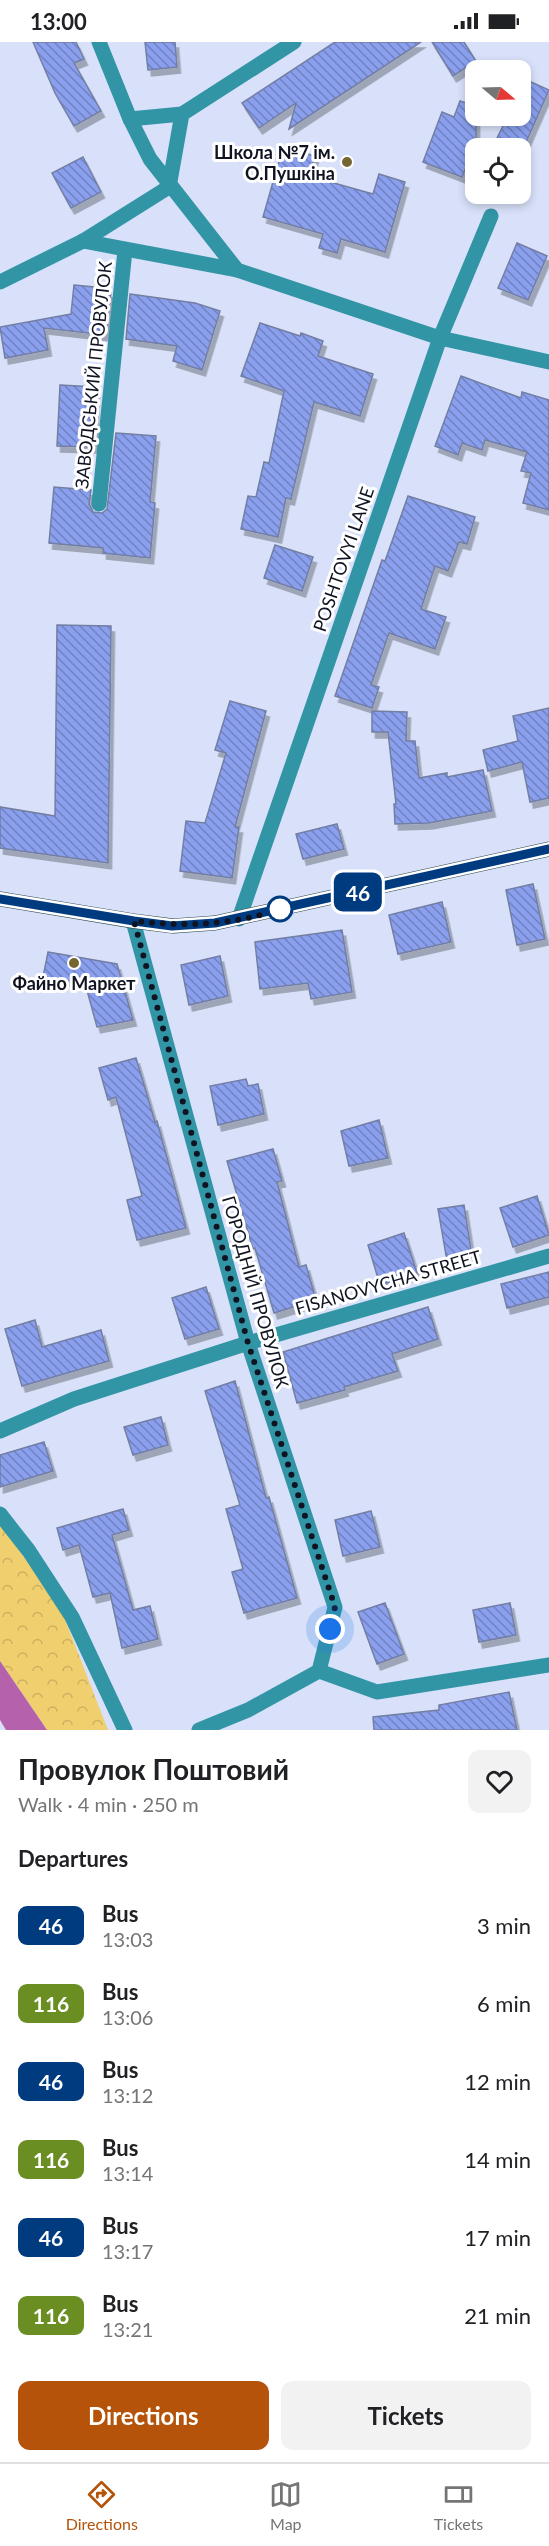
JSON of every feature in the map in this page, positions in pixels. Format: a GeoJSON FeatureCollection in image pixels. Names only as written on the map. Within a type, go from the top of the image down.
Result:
{"type":"FeatureCollection","features":[{"type":"Feature","properties":{"kind":"main road"},"geometry":{"type":"LineString","coordinates":[[0,899],[172,926],[215,923],[549,849]]}},
{"type":"Feature","properties":{"kind":"street"},"geometry":{"type":"LineString","coordinates":[[99,42],[130,119],[150,159],[237,270]]}},
{"type":"Feature","properties":{"kind":"street"},"geometry":{"type":"LineString","coordinates":[[130,119],[182,114],[294,42]]}},
{"type":"Feature","properties":{"kind":"street"},"geometry":{"type":"LineString","coordinates":[[0,282],[83,241],[169,186],[182,114]]}},
{"type":"Feature","properties":{"kind":"street","name":"POSHTOVYI LANE"},"geometry":{"type":"LineString","coordinates":[[238,919],[440,338],[491,216]]}},
{"type":"Feature","properties":{"kind":"street"},"geometry":{"type":"LineString","coordinates":[[83,241],[237,270],[440,338],[549,362]]}},
{"type":"Feature","properties":{"kind":"street","name":"ЗАВОДСЬКИЙ ПРОВУЛОК"},"geometry":{"type":"LineString","coordinates":[[99,504],[125,250]]}},
{"type":"Feature","properties":{"kind":"street","name":"ГОРОДНІЙ ПРОВУЛОК"},"geometry":{"type":"LineString","coordinates":[[134,921],[248,1343],[335,1607],[319,1671]]}},
{"type":"Feature","properties":{"kind":"street","name":"FISANOVYCHA STREET"},"geometry":{"type":"LineString","coordinates":[[0,1431],[74,1399],[248,1343],[549,1256]]}},
{"type":"Feature","properties":{"kind":"street"},"geometry":{"type":"LineString","coordinates":[[0,1514],[29,1551],[72,1617],[125,1730]]}},
{"type":"Feature","properties":{"kind":"street"},"geometry":{"type":"LineString","coordinates":[[199,1730],[248,1710],[319,1671],[377,1692],[549,1665]]}},
{"type":"Feature","properties":{"kind":"green space"},"geometry":{"type":"Polygon","coordinates":[[[0,1525],[59,1604],[108,1730],[47,1730],[0,1661],[0,1525]]]}},
{"type":"Feature","properties":{"kind":"shaded area"},"geometry":{"type":"Polygon","coordinates":[[[0,1661],[47,1730],[6,1730],[0,1720],[0,1661]]]}},
{"type":"Feature","properties":{"kind":"building"},"geometry":{"type":"Polygon","coordinates":[[[33,42],[76,42],[84,59],[74,63],[101,111],[74,126],[55,93],[33,42]]]}},
{"type":"Feature","properties":{"kind":"building"},"geometry":{"type":"Polygon","coordinates":[[[145,42],[175,42],[177,67],[148,70],[145,42]]]}},
{"type":"Feature","properties":{"kind":"building"},"geometry":{"type":"Polygon","coordinates":[[[335,42],[421,42],[289,129],[296,103],[259,128],[242,103],[335,42]]]}},
{"type":"Feature","properties":{"kind":"building"},"geometry":{"type":"Polygon","coordinates":[[[432,42],[464,42],[475,60],[465,60],[465,68],[453,76],[432,42]]]}},
{"type":"Feature","properties":{"kind":"building"},"geometry":{"type":"Polygon","coordinates":[[[531,82],[549,90],[528,138],[497,138],[503,126],[531,126],[531,82]]]}},
{"type":"Feature","properties":{"kind":"building"},"geometry":{"type":"Polygon","coordinates":[[[460,101],[465,103],[465,126],[476,126],[476,138],[465,138],[465,170],[462,177],[423,162],[442,112],[454,117],[460,101]]]}},
{"type":"Feature","properties":{"kind":"building"},"geometry":{"type":"Polygon","coordinates":[[[283,147],[315,156],[309,176],[373,194],[379,174],[405,182],[385,252],[341,239],[337,253],[319,248],[323,234],[263,217],[283,147]]]}},
{"type":"Feature","properties":{"kind":"building"},"geometry":{"type":"Polygon","coordinates":[[[83,157],[101,192],[71,208],[52,173],[83,157]]]}},
{"type":"Feature","properties":{"kind":"building"},"geometry":{"type":"Polygon","coordinates":[[[517,243],[547,256],[528,300],[498,288],[517,243]]]}},
{"type":"Feature","properties":{"kind":"building"},"geometry":{"type":"Polygon","coordinates":[[[74,285],[105,288],[105,291],[111,292],[106,335],[44,328],[48,350],[5,358],[0,327],[71,314],[74,285]]]}},
{"type":"Feature","properties":{"kind":"building"},"geometry":{"type":"Polygon","coordinates":[[[130,294],[195,303],[220,311],[202,370],[173,361],[177,346],[126,339],[130,294]]]}},
{"type":"Feature","properties":{"kind":"building"},"geometry":{"type":"Polygon","coordinates":[[[260,323],[323,341],[318,356],[373,374],[360,416],[314,402],[291,499],[286,498],[278,537],[241,529],[248,496],[256,497],[264,462],[269,463],[284,391],[241,376],[260,323]]]}},
{"type":"Feature","properties":{"kind":"building"},"geometry":{"type":"Polygon","coordinates":[[[461,376],[521,398],[522,392],[549,400],[549,510],[523,503],[531,473],[521,471],[527,452],[485,440],[482,450],[462,443],[458,455],[435,446],[461,376]]]}},
{"type":"Feature","properties":{"kind":"building"},"geometry":{"type":"Polygon","coordinates":[[[60,385],[96,387],[94,447],[57,446],[60,385]]]}},
{"type":"Feature","properties":{"kind":"building"},"geometry":{"type":"Polygon","coordinates":[[[116,433],[156,436],[150,502],[155,503],[150,558],[103,553],[103,548],[49,543],[54,487],[91,490],[89,504],[93,512],[102,513],[107,509],[116,433]]]}},
{"type":"Feature","properties":{"kind":"building"},"geometry":{"type":"Polygon","coordinates":[[[408,496],[475,517],[467,544],[459,542],[448,571],[435,566],[421,609],[446,617],[435,649],[389,633],[371,685],[379,687],[372,708],[335,696],[382,560],[385,561],[408,496]]]}},
{"type":"Feature","properties":{"kind":"building"},"geometry":{"type":"Polygon","coordinates":[[[275,545],[313,557],[302,591],[264,578],[275,545]]]}},
{"type":"Feature","properties":{"kind":"building"},"geometry":{"type":"Polygon","coordinates":[[[57,625],[111,626],[108,863],[0,848],[0,807],[55,816],[57,625]]]}},
{"type":"Feature","properties":{"kind":"building"},"geometry":{"type":"Polygon","coordinates":[[[230,701],[266,711],[235,827],[239,827],[232,878],[180,871],[186,821],[205,823],[226,753],[215,750],[230,701]]]}},
{"type":"Feature","properties":{"kind":"building"},"geometry":{"type":"Polygon","coordinates":[[[549,708],[549,798],[530,802],[522,762],[488,771],[483,750],[518,741],[513,716],[549,708]]]}},
{"type":"Feature","properties":{"kind":"building"},"geometry":{"type":"Polygon","coordinates":[[[372,711],[407,712],[406,741],[415,741],[419,778],[447,773],[447,777],[483,770],[492,811],[429,823],[395,824],[394,804],[396,804],[388,732],[372,732],[372,711]]]}},
{"type":"Feature","properties":{"kind":"building"},"geometry":{"type":"Polygon","coordinates":[[[337,824],[344,849],[303,859],[296,834],[337,824]]]}},
{"type":"Feature","properties":{"kind":"building"},"geometry":{"type":"Polygon","coordinates":[[[533,884],[545,939],[517,945],[506,890],[533,884]]]}},
{"type":"Feature","properties":{"kind":"building"},"geometry":{"type":"Polygon","coordinates":[[[442,902],[451,942],[398,954],[389,915],[442,902]]]}},
{"type":"Feature","properties":{"kind":"building"},"geometry":{"type":"Polygon","coordinates":[[[342,930],[352,992],[311,999],[308,983],[260,989],[255,942],[342,930]]]}},
{"type":"Feature","properties":{"kind":"building"},"geometry":{"type":"Polygon","coordinates":[[[48,952],[117,964],[133,1020],[97,1027],[85,983],[43,977],[48,952]]]}},
{"type":"Feature","properties":{"kind":"building"},"geometry":{"type":"Polygon","coordinates":[[[220,956],[228,996],[189,1005],[181,965],[220,956]]]}},
{"type":"Feature","properties":{"kind":"building"},"geometry":{"type":"Polygon","coordinates":[[[136,1058],[155,1122],[157,1121],[186,1228],[137,1240],[127,1200],[142,1196],[116,1097],[108,1100],[99,1068],[136,1058]]]}},
{"type":"Feature","properties":{"kind":"building"},"geometry":{"type":"Polygon","coordinates":[[[246,1079],[248,1086],[258,1084],[264,1114],[218,1125],[210,1086],[246,1079]]]}},
{"type":"Feature","properties":{"kind":"building"},"geometry":{"type":"Polygon","coordinates":[[[379,1120],[388,1158],[349,1166],[341,1131],[379,1120]]]}},
{"type":"Feature","properties":{"kind":"building"},"geometry":{"type":"Polygon","coordinates":[[[273,1149],[282,1181],[277,1182],[299,1267],[306,1265],[316,1300],[274,1313],[227,1161],[273,1149]]]}},
{"type":"Feature","properties":{"kind":"building"},"geometry":{"type":"Polygon","coordinates":[[[537,1196],[549,1235],[513,1247],[500,1208],[537,1196]]]}},
{"type":"Feature","properties":{"kind":"building"},"geometry":{"type":"Polygon","coordinates":[[[464,1205],[472,1257],[447,1261],[438,1209],[464,1205]]]}},
{"type":"Feature","properties":{"kind":"building"},"geometry":{"type":"Polygon","coordinates":[[[404,1233],[417,1273],[380,1285],[368,1245],[404,1233]]]}},
{"type":"Feature","properties":{"kind":"building"},"geometry":{"type":"Polygon","coordinates":[[[549,1272],[549,1297],[507,1308],[501,1284],[549,1272]]]}},
{"type":"Feature","properties":{"kind":"building"},"geometry":{"type":"Polygon","coordinates":[[[206,1287],[219,1329],[185,1339],[172,1298],[206,1287]]]}},
{"type":"Feature","properties":{"kind":"building"},"geometry":{"type":"Polygon","coordinates":[[[428,1307],[438,1339],[392,1354],[398,1371],[344,1387],[345,1390],[297,1403],[283,1352],[428,1307]]]}},
{"type":"Feature","properties":{"kind":"building"},"geometry":{"type":"Polygon","coordinates":[[[35,1320],[42,1347],[101,1330],[109,1361],[22,1386],[5,1329],[35,1320]]]}},
{"type":"Feature","properties":{"kind":"building"},"geometry":{"type":"Polygon","coordinates":[[[235,1381],[266,1498],[269,1497],[297,1598],[244,1613],[232,1572],[243,1569],[226,1509],[240,1505],[205,1391],[235,1381]]]}},
{"type":"Feature","properties":{"kind":"building"},"geometry":{"type":"Polygon","coordinates":[[[161,1417],[168,1445],[133,1455],[124,1427],[161,1417]]]}},
{"type":"Feature","properties":{"kind":"building"},"geometry":{"type":"Polygon","coordinates":[[[44,1442],[53,1471],[0,1487],[0,1455],[44,1442]]]}},
{"type":"Feature","properties":{"kind":"building"},"geometry":{"type":"Polygon","coordinates":[[[123,1509],[129,1530],[112,1535],[133,1610],[150,1606],[158,1639],[122,1648],[110,1593],[93,1597],[79,1545],[63,1550],[57,1528],[123,1509]]]}},
{"type":"Feature","properties":{"kind":"building"},"geometry":{"type":"Polygon","coordinates":[[[371,1511],[380,1547],[343,1556],[335,1520],[371,1511]]]}},
{"type":"Feature","properties":{"kind":"building"},"geometry":{"type":"Polygon","coordinates":[[[385,1603],[404,1654],[377,1664],[358,1612],[385,1603]]]}},
{"type":"Feature","properties":{"kind":"building"},"geometry":{"type":"Polygon","coordinates":[[[510,1603],[516,1635],[479,1642],[473,1610],[510,1603]]]}},
{"type":"Feature","properties":{"kind":"building"},"geometry":{"type":"Polygon","coordinates":[[[509,1692],[517,1730],[374,1730],[373,1717],[439,1710],[439,1705],[509,1692]]]}},
{"type":"Feature","properties":{"kind":"bus line","name":"46"},"geometry":{"type":"LineString","coordinates":[[0,899],[172,926],[215,923],[549,849]]}},
{"type":"Feature","properties":{"kind":"place","name":"Школа №7 ім. О.Пушкіна"},"geometry":{"type":"Point","coordinates":[347,162]}},
{"type":"Feature","properties":{"kind":"place","name":"Файно Маркет"},"geometry":{"type":"Point","coordinates":[74,963]}},
{"type":"Feature","properties":{"kind":"route"},"geometry":{"type":"LineString","coordinates":[[280,909],[215,923],[172,926],[134,921],[248,1343],[335,1607],[330,1629]]}}]}
